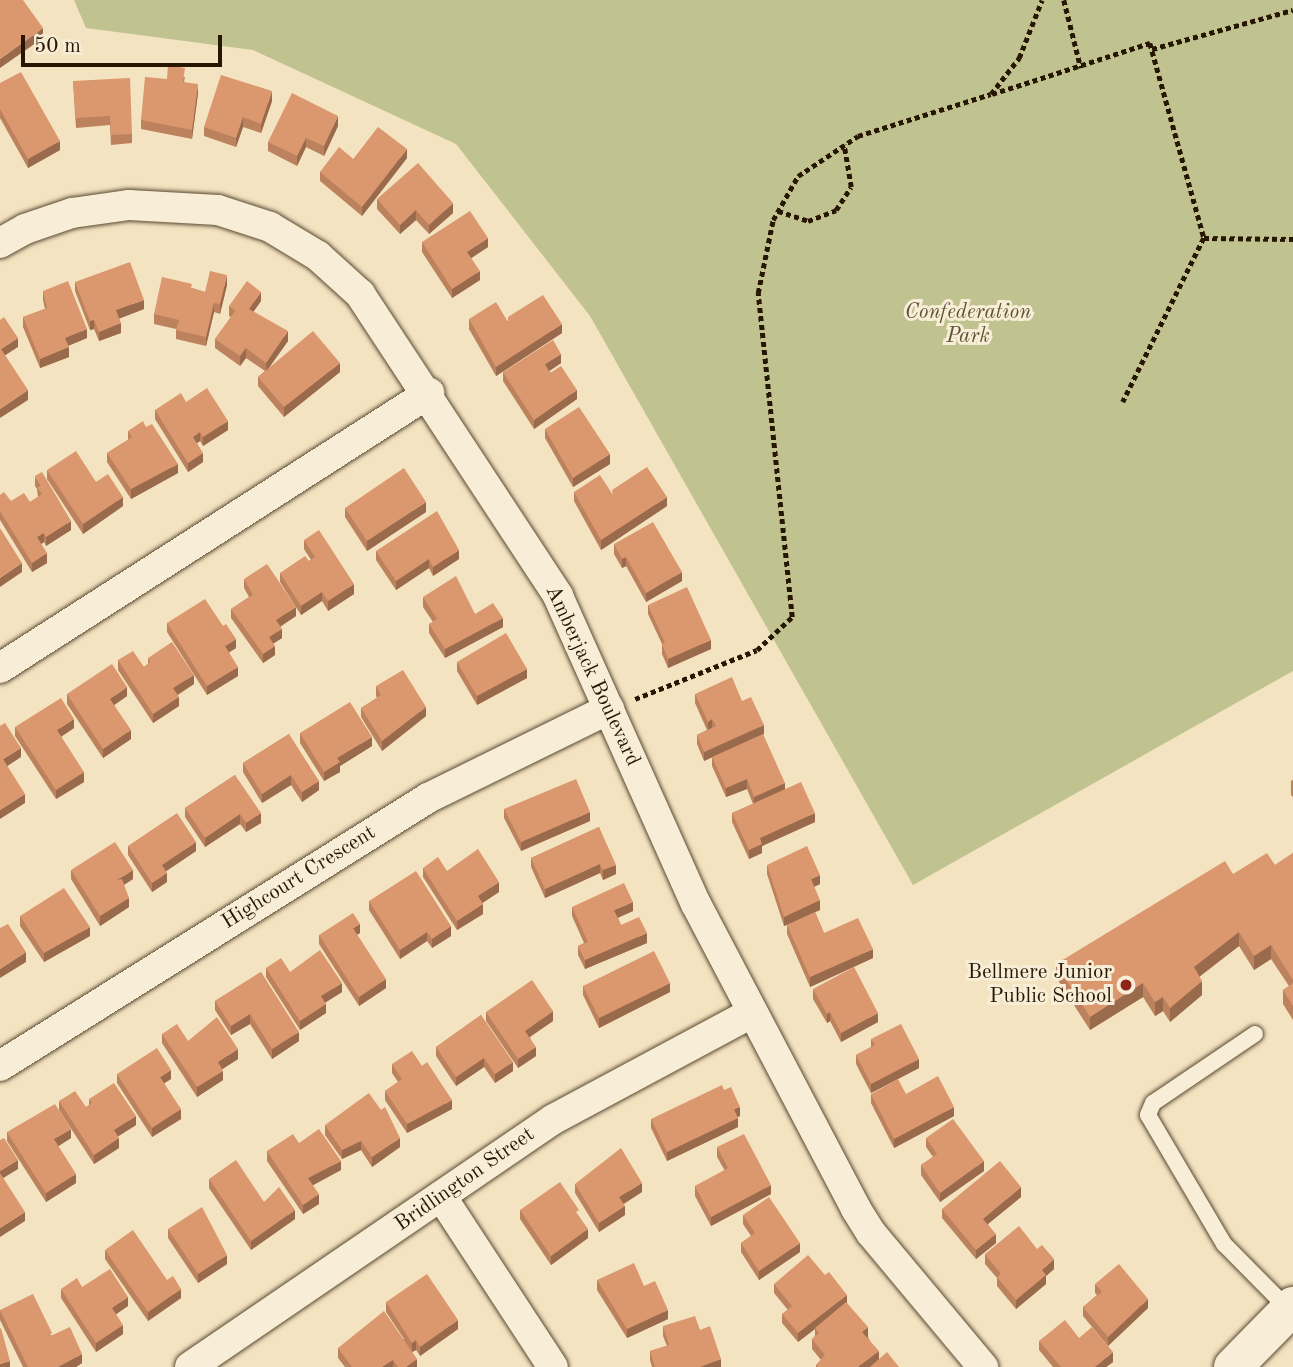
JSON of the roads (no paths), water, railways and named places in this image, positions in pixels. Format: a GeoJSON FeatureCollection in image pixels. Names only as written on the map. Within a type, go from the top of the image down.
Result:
{"type":"FeatureCollection","features":[{"type":"Feature","properties":{"kind":"street","name":"Amberjack Boulevard"},"geometry":{"type":"LineString","coordinates":[[2,238],[72,213],[129,205],[218,210],[270,227],[318,256],[360,295],[429,393],[558,596],[696,904],[871,1233],[983,1367]]}},
{"type":"Feature","properties":{"kind":"street"},"geometry":{"type":"LineString","coordinates":[[0,668],[429,393]]}},
{"type":"Feature","properties":{"kind":"street","name":"Highcourt Crescent"},"geometry":{"type":"LineString","coordinates":[[0,1066],[428,798],[609,709]]}},
{"type":"Feature","properties":{"kind":"street","name":"Bridlington Street"},"geometry":{"type":"LineString","coordinates":[[190,1367],[565,1112],[752,1013]]}},
{"type":"Feature","properties":{"kind":"street"},"geometry":{"type":"LineString","coordinates":[[441,1196],[553,1367]]}},
{"type":"Feature","properties":{"kind":"street"},"geometry":{"type":"LineString","coordinates":[[1233,1367],[1291,1308]]}},
{"type":"Feature","properties":{"kind":"lane"},"geometry":{"type":"LineString","coordinates":[[1255,1034],[1153,1102],[1148,1115],[1224,1244],[1291,1308]]}},
{"type":"Feature","properties":{"kind":"place","name":"Bellmere Junior Public School"},"geometry":{"type":"Point","coordinates":[1126,985]}},
{"type":"Feature","properties":{"kind":"park label","name":"Confederation Park"},"geometry":{"type":"Point","coordinates":[968,325]}}]}
